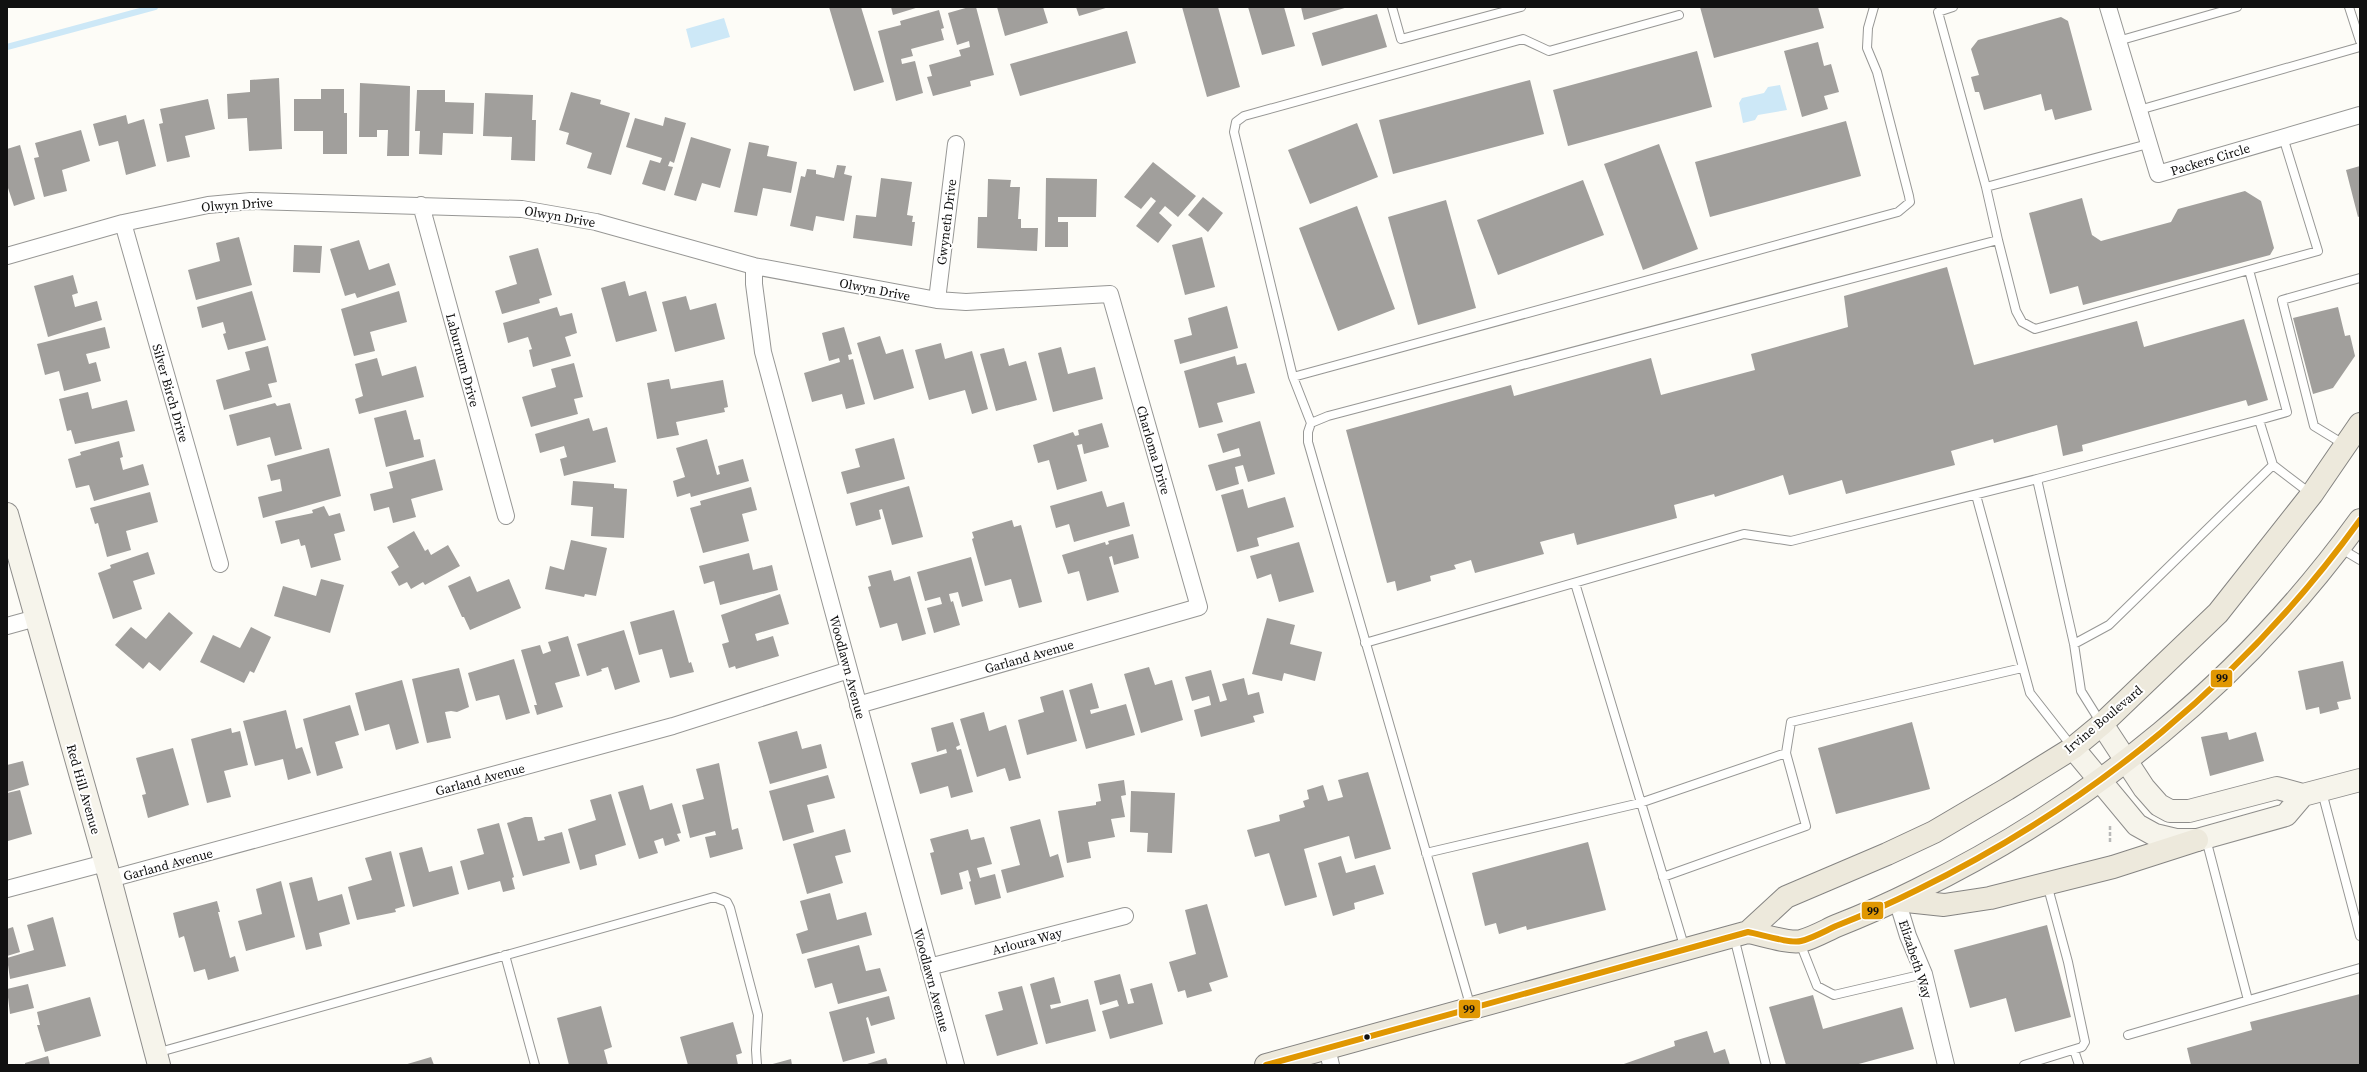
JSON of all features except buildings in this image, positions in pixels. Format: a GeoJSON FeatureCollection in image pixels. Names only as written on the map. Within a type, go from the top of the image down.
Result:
{"type":"FeatureCollection","features":[{"type":"Feature","properties":{"kind":"main road","name":"Irvine Boulevard"},"geometry":{"type":"LineString","coordinates":[[1266,1065],[1329,1057],[1471,1008],[1741,934],[1786,897],[1887,854],[1934,832],[2073,748],[2102,724],[2218,613],[2312,494],[2360,424]]}},
{"type":"Feature","properties":{"kind":"main road","name":"Red Hill Avenue"},"geometry":{"type":"LineString","coordinates":[[7,514],[108,871],[157,1059]]}},
{"type":"Feature","properties":{"kind":"main road"},"geometry":{"type":"LineString","coordinates":[[1799,942],[1897,900],[2019,836],[2126,762],[2163,732],[2235,666],[2293,604],[2360,520]]}},
{"type":"Feature","properties":{"kind":"main road"},"geometry":{"type":"LineString","coordinates":[[2102,724],[2126,762],[2159,805],[2170,811],[2189,810],[2277,788],[2312,793],[2360,780]]}},
{"type":"Feature","properties":{"kind":"main road"},"geometry":{"type":"LineString","coordinates":[[2073,748],[2137,824],[2155,835],[2176,840],[2201,839]]}},
{"type":"Feature","properties":{"kind":"main road"},"geometry":{"type":"LineString","coordinates":[[1897,900],[1944,905],[1990,898],[2047,884],[2141,859],[2201,839],[2286,815],[2312,793]]}},
{"type":"Feature","properties":{"kind":"main road","name":"Irvine Boulevard"},"geometry":{"type":"LineString","coordinates":[[1741,934],[1799,942]]}},
{"type":"Feature","properties":{"kind":"street","name":"Packers Circle"},"geometry":{"type":"LineString","coordinates":[[2108,7],[2158,174],[2360,115]]}},
{"type":"Feature","properties":{"kind":"street","name":"Gwyneth Drive"},"geometry":{"type":"LineString","coordinates":[[937,300],[956,144]]}},
{"type":"Feature","properties":{"kind":"street","name":"Olwyn Drive"},"geometry":{"type":"LineString","coordinates":[[7,256],[123,223],[208,204],[251,201],[421,205],[522,209],[596,222],[754,266],[937,300],[966,302],[1110,294]]}},
{"type":"Feature","properties":{"kind":"street","name":"Laburnum Drive"},"geometry":{"type":"LineString","coordinates":[[421,205],[506,516]]}},
{"type":"Feature","properties":{"kind":"street","name":"Silver Birch Drive"},"geometry":{"type":"LineString","coordinates":[[123,223],[220,564]]}},
{"type":"Feature","properties":{"kind":"street","name":"Woodlawn Avenue"},"geometry":{"type":"LineString","coordinates":[[754,266],[754,284],[763,352],[956,1065]]}},
{"type":"Feature","properties":{"kind":"street","name":"Charloma Drive"},"geometry":{"type":"LineString","coordinates":[[1110,294],[1199,607]]}},
{"type":"Feature","properties":{"kind":"street","name":"Garland Avenue"},"geometry":{"type":"LineString","coordinates":[[858,705],[1199,607]]}},
{"type":"Feature","properties":{"kind":"street"},"geometry":{"type":"LineString","coordinates":[[7,626],[36,618]]}},
{"type":"Feature","properties":{"kind":"street","name":"Garland Avenue"},"geometry":{"type":"LineString","coordinates":[[7,889],[108,871],[673,726],[849,670]]}},
{"type":"Feature","properties":{"kind":"street","name":"Elizabeth Way"},"geometry":{"type":"LineString","coordinates":[[1897,900],[1908,936],[1924,974],[1946,1065]]}},
{"type":"Feature","properties":{"kind":"street","name":"Arloura Way"},"geometry":{"type":"LineString","coordinates":[[929,967],[1125,916]]}},
{"type":"Feature","properties":{"kind":"lane"},"geometry":{"type":"LineString","coordinates":[[1392,7],[1401,39],[1521,7]]}},
{"type":"Feature","properties":{"kind":"lane"},"geometry":{"type":"LineString","coordinates":[[1293,377],[1898,212],[1905,208],[1910,202],[1909,196],[1877,72],[1867,48],[1868,28],[1874,7]]}},
{"type":"Feature","properties":{"kind":"lane"},"geometry":{"type":"LineString","coordinates":[[1953,7],[1938,12],[1986,187],[2016,312],[2022,322],[2035,329],[2318,251],[2283,137]]}},
{"type":"Feature","properties":{"kind":"lane"},"geometry":{"type":"LineString","coordinates":[[2118,41],[2237,7]]}},
{"type":"Feature","properties":{"kind":"lane"},"geometry":{"type":"LineString","coordinates":[[2349,7],[2360,41]]}},
{"type":"Feature","properties":{"kind":"lane"},"geometry":{"type":"LineString","coordinates":[[1471,1008],[1308,442],[1308,432],[1311,423],[1293,377],[1234,132],[1236,122],[1244,116],[1523,39],[1549,50],[1679,15]]}},
{"type":"Feature","properties":{"kind":"lane"},"geometry":{"type":"LineString","coordinates":[[2139,110],[2360,47]]}},
{"type":"Feature","properties":{"kind":"lane"},"geometry":{"type":"LineString","coordinates":[[1986,187],[2148,144]]}},
{"type":"Feature","properties":{"kind":"lane"},"geometry":{"type":"LineString","coordinates":[[1311,423],[1336,414],[1998,240]]}},
{"type":"Feature","properties":{"kind":"lane"},"geometry":{"type":"LineString","coordinates":[[1365,643],[1744,534],[1790,542],[2038,479],[2287,412],[2249,270]]}},
{"type":"Feature","properties":{"kind":"lane"},"geometry":{"type":"LineString","coordinates":[[2345,445],[2314,426],[2282,300],[2360,278]]}},
{"type":"Feature","properties":{"kind":"lane"},"geometry":{"type":"LineString","coordinates":[[2259,420],[2273,465],[2312,494]]}},
{"type":"Feature","properties":{"kind":"lane"},"geometry":{"type":"LineString","coordinates":[[2074,644],[2108,625],[2273,465]]}},
{"type":"Feature","properties":{"kind":"lane"},"geometry":{"type":"LineString","coordinates":[[2038,479],[2074,644],[2081,691],[2102,724]]}},
{"type":"Feature","properties":{"kind":"lane"},"geometry":{"type":"LineString","coordinates":[[1976,495],[2030,693],[2073,748]]}},
{"type":"Feature","properties":{"kind":"lane"},"geometry":{"type":"LineString","coordinates":[[2339,547],[2360,560]]}},
{"type":"Feature","properties":{"kind":"lane"},"geometry":{"type":"LineString","coordinates":[[1575,583],[1685,950]]}},
{"type":"Feature","properties":{"kind":"lane"},"geometry":{"type":"LineString","coordinates":[[1663,877],[1806,826],[1786,753],[1791,722],[2022,668]]}},
{"type":"Feature","properties":{"kind":"lane"},"geometry":{"type":"LineString","coordinates":[[1426,853],[1640,803],[1786,753]]}},
{"type":"Feature","properties":{"kind":"lane"},"geometry":{"type":"LineString","coordinates":[[2312,793],[2360,936]]}},
{"type":"Feature","properties":{"kind":"lane"},"geometry":{"type":"LineString","coordinates":[[2201,839],[2248,1000]]}},
{"type":"Feature","properties":{"kind":"lane"},"geometry":{"type":"LineString","coordinates":[[2024,1065],[2082,1047],[2085,1042],[2068,962],[2047,884]]}},
{"type":"Feature","properties":{"kind":"lane"},"geometry":{"type":"LineString","coordinates":[[157,1059],[505,955],[714,897],[721,898],[727,902],[730,908],[758,1015],[756,1044],[757,1065]]}},
{"type":"Feature","properties":{"kind":"lane"},"geometry":{"type":"LineString","coordinates":[[1741,934],[1766,1065]]}},
{"type":"Feature","properties":{"kind":"lane"},"geometry":{"type":"LineString","coordinates":[[1799,942],[1817,986],[1834,995],[1924,974]]}},
{"type":"Feature","properties":{"kind":"lane"},"geometry":{"type":"LineString","coordinates":[[505,955],[534,1065]]}},
{"type":"Feature","properties":{"kind":"lane"},"geometry":{"type":"LineString","coordinates":[[2128,1035],[2360,968]]}},
{"type":"Feature","properties":{"kind":"lane"},"geometry":{"type":"LineString","coordinates":[[2074,1050],[2079,1065]]}},
{"type":"Feature","properties":{"kind":"path"},"geometry":{"type":"LineString","coordinates":[[2110,823],[2110,843]]}},
{"type":"Feature","properties":{"kind":"water"},"geometry":{"type":"Polygon","coordinates":[[[724,18],[730,37],[691,48],[686,29],[724,18]]]}},
{"type":"Feature","properties":{"kind":"water"},"geometry":{"type":"Polygon","coordinates":[[[1780,85],[1787,110],[1758,115],[1755,120],[1743,123],[1739,103],[1742,98],[1764,93],[1768,87],[1780,85]]]}},
{"type":"Feature","properties":{"kind":"waterway"},"geometry":{"type":"LineString","coordinates":[[7,47],[155,7]]}},
{"type":"Feature","properties":{"kind":"transit line","name":"99"},"geometry":{"type":"LineString","coordinates":[[1266,1065],[1748,932],[1783,940],[1796,942],[1801,941],[1877,909],[1917,890],[1982,856],[2044,818],[2104,777],[2161,732],[2216,684],[2267,633],[2315,578],[2360,520]]}}]}
